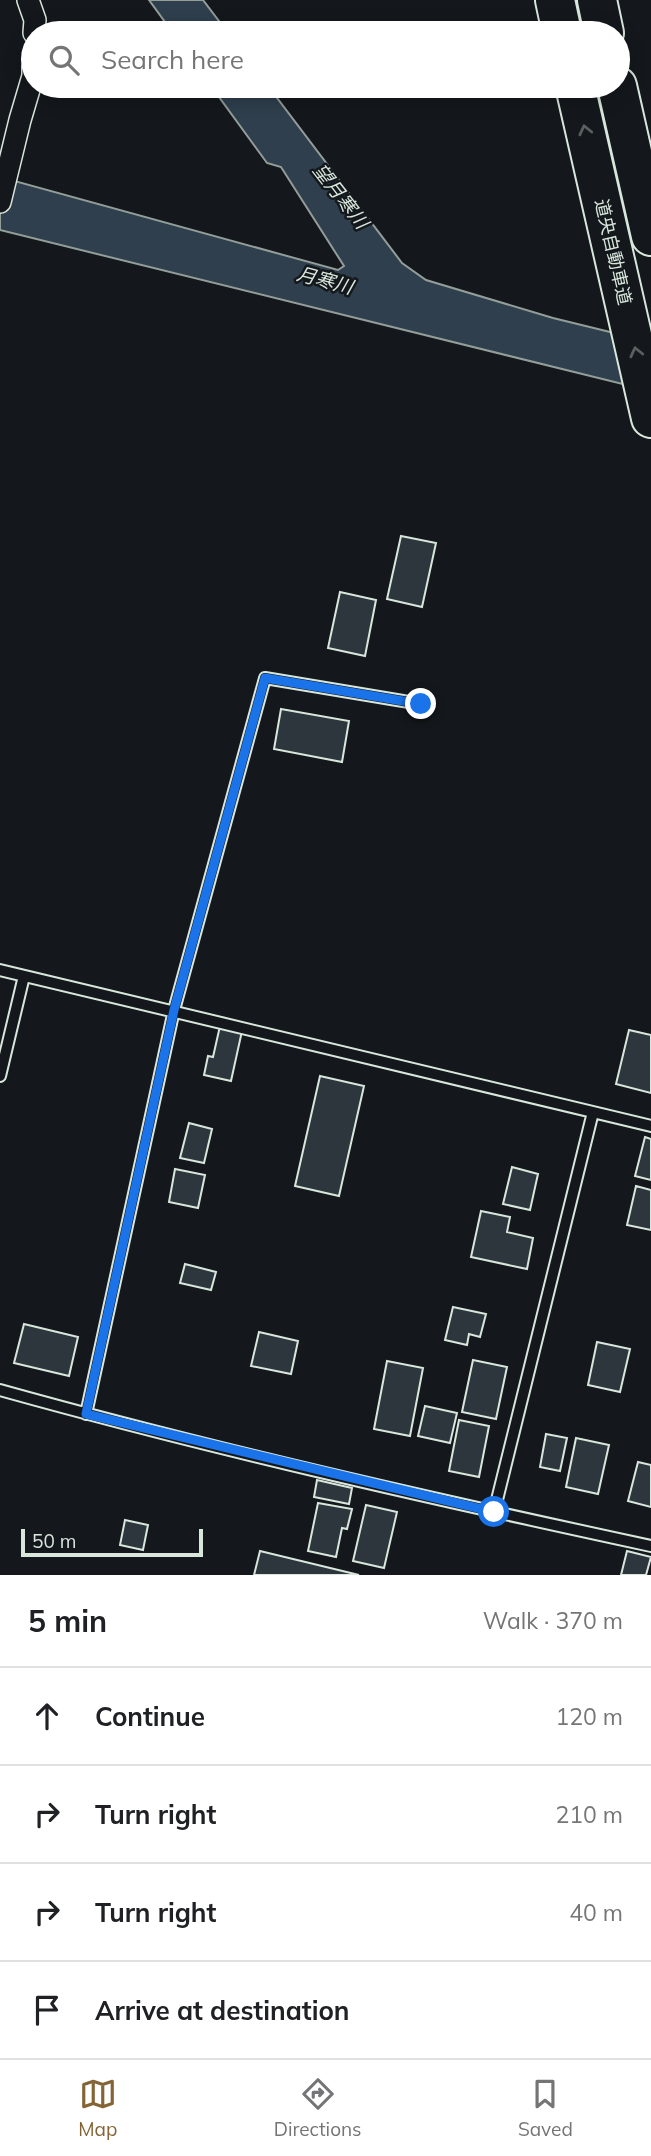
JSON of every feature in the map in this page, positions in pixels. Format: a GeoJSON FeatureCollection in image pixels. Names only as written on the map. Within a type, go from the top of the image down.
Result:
{"type":"FeatureCollection","features":[{"type":"Feature","properties":{"kind":"highway"},"geometry":{"type":"LineString","coordinates":[[555,0],[559,21]]}},
{"type":"Feature","properties":{"kind":"highway"},"geometry":{"type":"LineString","coordinates":[[597,0],[601,21]]}},
{"type":"Feature","properties":{"kind":"highway","name":"道央自動車道"},"geometry":{"type":"LineString","coordinates":[[578,98],[651,418]]}},
{"type":"Feature","properties":{"kind":"highway"},"geometry":{"type":"LineString","coordinates":[[620,98],[651,236]]}},
{"type":"Feature","properties":{"kind":"street"},"geometry":{"type":"LineString","coordinates":[[29,0],[35,21]]}},
{"type":"Feature","properties":{"kind":"street"},"geometry":{"type":"LineString","coordinates":[[0,202],[26,98]]}},
{"type":"Feature","properties":{"kind":"lane"},"geometry":{"type":"LineString","coordinates":[[86,1414],[174,1010],[265,678],[421,704]]}},
{"type":"Feature","properties":{"kind":"lane"},"geometry":{"type":"LineString","coordinates":[[0,970],[651,1126]]}},
{"type":"Feature","properties":{"kind":"lane"},"geometry":{"type":"LineString","coordinates":[[0,1076],[24,976]]}},
{"type":"Feature","properties":{"kind":"lane"},"geometry":{"type":"LineString","coordinates":[[494,1512],[593,1112]]}},
{"type":"Feature","properties":{"kind":"lane"},"geometry":{"type":"LineString","coordinates":[[0,1390],[86,1414],[494,1512],[651,1546]]}},
{"type":"Feature","properties":{"kind":"water"},"geometry":{"type":"Polygon","coordinates":[[[149,0],[203,0],[219,21],[164,21],[149,0]]]}},
{"type":"Feature","properties":{"kind":"water"},"geometry":{"type":"Polygon","coordinates":[[[220,98],[277,98],[402,263],[426,280],[553,318],[651,342],[651,391],[0,230],[0,177],[338,270],[344,266],[281,167],[267,163],[220,98]]]}},
{"type":"Feature","properties":{"kind":"building"},"geometry":{"type":"Polygon","coordinates":[[[401,536],[436,543],[422,607],[387,599],[401,536]]]}},
{"type":"Feature","properties":{"kind":"building"},"geometry":{"type":"Polygon","coordinates":[[[340,592],[376,600],[365,656],[328,648],[340,592]]]}},
{"type":"Feature","properties":{"kind":"building"},"geometry":{"type":"Polygon","coordinates":[[[281,709],[349,721],[342,762],[274,749],[281,709]]]}},
{"type":"Feature","properties":{"kind":"building"},"geometry":{"type":"Polygon","coordinates":[[[220,1026],[242,1031],[231,1081],[204,1075],[208,1056],[213,1057],[220,1026]]]}},
{"type":"Feature","properties":{"kind":"building"},"geometry":{"type":"Polygon","coordinates":[[[629,1030],[651,1035],[651,1093],[616,1084],[629,1030]]]}},
{"type":"Feature","properties":{"kind":"building"},"geometry":{"type":"Polygon","coordinates":[[[320,1076],[364,1086],[339,1196],[295,1186],[320,1076]]]}},
{"type":"Feature","properties":{"kind":"building"},"geometry":{"type":"Polygon","coordinates":[[[189,1123],[212,1129],[204,1163],[180,1158],[189,1123]]]}},
{"type":"Feature","properties":{"kind":"building"},"geometry":{"type":"Polygon","coordinates":[[[645,1137],[651,1139],[651,1180],[635,1176],[645,1137]]]}},
{"type":"Feature","properties":{"kind":"building"},"geometry":{"type":"Polygon","coordinates":[[[512,1167],[538,1174],[530,1210],[503,1204],[512,1167]]]}},
{"type":"Feature","properties":{"kind":"building"},"geometry":{"type":"Polygon","coordinates":[[[175,1169],[205,1175],[198,1208],[169,1202],[175,1169]]]}},
{"type":"Feature","properties":{"kind":"building"},"geometry":{"type":"Polygon","coordinates":[[[636,1186],[651,1190],[651,1230],[627,1225],[636,1186]]]}},
{"type":"Feature","properties":{"kind":"building"},"geometry":{"type":"Polygon","coordinates":[[[481,1211],[510,1217],[507,1232],[533,1238],[527,1269],[471,1257],[481,1211]]]}},
{"type":"Feature","properties":{"kind":"building"},"geometry":{"type":"Polygon","coordinates":[[[185,1264],[216,1272],[211,1290],[180,1283],[185,1264]]]}},
{"type":"Feature","properties":{"kind":"building"},"geometry":{"type":"Polygon","coordinates":[[[453,1307],[486,1314],[480,1337],[469,1334],[467,1345],[445,1340],[453,1307]]]}},
{"type":"Feature","properties":{"kind":"building"},"geometry":{"type":"Polygon","coordinates":[[[24,1324],[78,1337],[69,1376],[14,1363],[24,1324]]]}},
{"type":"Feature","properties":{"kind":"building"},"geometry":{"type":"Polygon","coordinates":[[[259,1332],[298,1341],[291,1374],[251,1366],[259,1332]]]}},
{"type":"Feature","properties":{"kind":"building"},"geometry":{"type":"Polygon","coordinates":[[[597,1342],[630,1349],[620,1392],[588,1385],[597,1342]]]}},
{"type":"Feature","properties":{"kind":"building"},"geometry":{"type":"Polygon","coordinates":[[[473,1360],[507,1367],[496,1419],[462,1412],[473,1360]]]}},
{"type":"Feature","properties":{"kind":"building"},"geometry":{"type":"Polygon","coordinates":[[[387,1361],[423,1368],[410,1436],[374,1429],[387,1361]]]}},
{"type":"Feature","properties":{"kind":"building"},"geometry":{"type":"Polygon","coordinates":[[[425,1406],[457,1413],[450,1443],[418,1436],[425,1406]]]}},
{"type":"Feature","properties":{"kind":"building"},"geometry":{"type":"Polygon","coordinates":[[[459,1420],[489,1426],[479,1477],[449,1471],[459,1420]]]}},
{"type":"Feature","properties":{"kind":"building"},"geometry":{"type":"Polygon","coordinates":[[[546,1434],[567,1438],[560,1471],[540,1467],[546,1434]]]}},
{"type":"Feature","properties":{"kind":"building"},"geometry":{"type":"Polygon","coordinates":[[[576,1438],[609,1445],[598,1494],[566,1487],[576,1438]]]}},
{"type":"Feature","properties":{"kind":"building"},"geometry":{"type":"Polygon","coordinates":[[[638,1462],[651,1465],[651,1507],[628,1501],[638,1462]]]}},
{"type":"Feature","properties":{"kind":"building"},"geometry":{"type":"Polygon","coordinates":[[[317,1480],[352,1488],[349,1504],[314,1497],[317,1480]]]}},
{"type":"Feature","properties":{"kind":"building"},"geometry":{"type":"Polygon","coordinates":[[[318,1503],[352,1509],[347,1529],[342,1528],[336,1557],[308,1551],[318,1503]]]}},
{"type":"Feature","properties":{"kind":"building"},"geometry":{"type":"Polygon","coordinates":[[[366,1505],[397,1512],[384,1568],[353,1561],[366,1505]]]}},
{"type":"Feature","properties":{"kind":"building"},"geometry":{"type":"Polygon","coordinates":[[[125,1520],[148,1525],[143,1550],[120,1545],[125,1520]]]}},
{"type":"Feature","properties":{"kind":"building"},"geometry":{"type":"Polygon","coordinates":[[[260,1551],[359,1575],[254,1575],[260,1551]]]}},
{"type":"Feature","properties":{"kind":"building"},"geometry":{"type":"Polygon","coordinates":[[[627,1551],[651,1557],[646,1575],[621,1575],[627,1551]]]}},
{"type":"Feature","properties":{"kind":"route"},"geometry":{"type":"LineString","coordinates":[[421,704],[265,678],[174,1010],[86,1414],[494,1512]]}},
{"type":"Feature","properties":{"kind":"water label","name":"望月寒川"},"geometry":{"type":"Point","coordinates":[341,196]}},
{"type":"Feature","properties":{"kind":"water label","name":"月寒川"},"geometry":{"type":"Point","coordinates":[325,280]}}]}
